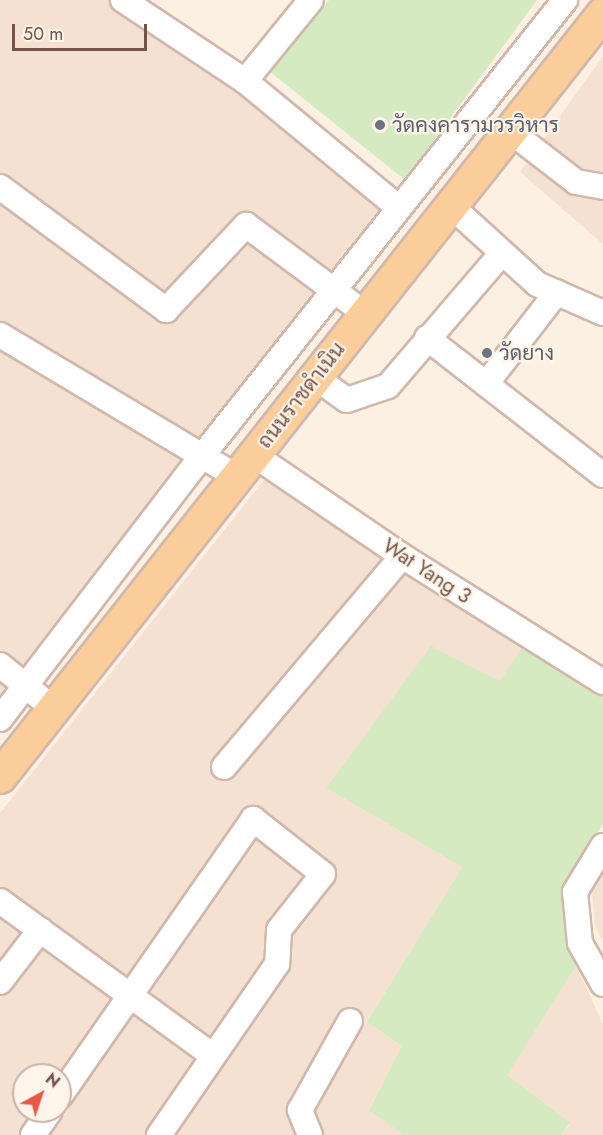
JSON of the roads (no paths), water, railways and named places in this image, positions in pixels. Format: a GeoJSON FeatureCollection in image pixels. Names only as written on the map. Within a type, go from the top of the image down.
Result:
{"type":"FeatureCollection","features":[{"type":"Feature","properties":{"kind":"main road","name":"ถนนราชดำเนิน"},"geometry":{"type":"LineString","coordinates":[[0,777],[603,14]]}},
{"type":"Feature","properties":{"kind":"street"},"geometry":{"type":"LineString","coordinates":[[123,0],[245,81],[399,208]]}},
{"type":"Feature","properties":{"kind":"street"},"geometry":{"type":"LineString","coordinates":[[245,81],[311,0]]}},
{"type":"Feature","properties":{"kind":"street"},"geometry":{"type":"LineString","coordinates":[[0,719],[202,456],[565,0]]}},
{"type":"Feature","properties":{"kind":"street"},"geometry":{"type":"LineString","coordinates":[[477,111],[576,182],[603,187]]}},
{"type":"Feature","properties":{"kind":"street"},"geometry":{"type":"LineString","coordinates":[[0,187],[166,310],[246,225],[366,314]]}},
{"type":"Feature","properties":{"kind":"street"},"geometry":{"type":"LineString","coordinates":[[451,206],[501,254],[537,284],[603,313]]}},
{"type":"Feature","properties":{"kind":"street"},"geometry":{"type":"LineString","coordinates":[[315,377],[347,400],[362,397],[388,386],[501,254]]}},
{"type":"Feature","properties":{"kind":"street"},"geometry":{"type":"LineString","coordinates":[[486,384],[557,292]]}},
{"type":"Feature","properties":{"kind":"street","name":"Wat Yang 3"},"geometry":{"type":"LineString","coordinates":[[0,335],[202,456],[245,466],[402,556],[603,682]]}},
{"type":"Feature","properties":{"kind":"street"},"geometry":{"type":"LineString","coordinates":[[427,338],[603,475]]}},
{"type":"Feature","properties":{"kind":"street"},"geometry":{"type":"LineString","coordinates":[[224,767],[402,556]]}},
{"type":"Feature","properties":{"kind":"street"},"geometry":{"type":"LineString","coordinates":[[0,665],[54,710]]}},
{"type":"Feature","properties":{"kind":"street"},"geometry":{"type":"LineString","coordinates":[[72,1079],[253,819],[323,874],[279,930],[277,964],[159,1135]]}},
{"type":"Feature","properties":{"kind":"street"},"geometry":{"type":"LineString","coordinates":[[603,846],[575,892],[580,943],[603,984]]}},
{"type":"Feature","properties":{"kind":"street"},"geometry":{"type":"LineString","coordinates":[[0,901],[213,1056]]}},
{"type":"Feature","properties":{"kind":"street"},"geometry":{"type":"LineString","coordinates":[[0,982],[40,930]]}},
{"type":"Feature","properties":{"kind":"street"},"geometry":{"type":"LineString","coordinates":[[310,1135],[300,1110],[350,1021]]}},
{"type":"Feature","properties":{"kind":"place","name":"วัดคงคารามวรวิหาร"},"geometry":{"type":"Point","coordinates":[380,125]}},
{"type":"Feature","properties":{"kind":"place","name":"วัดยาง"},"geometry":{"type":"Point","coordinates":[487,353]}}]}
